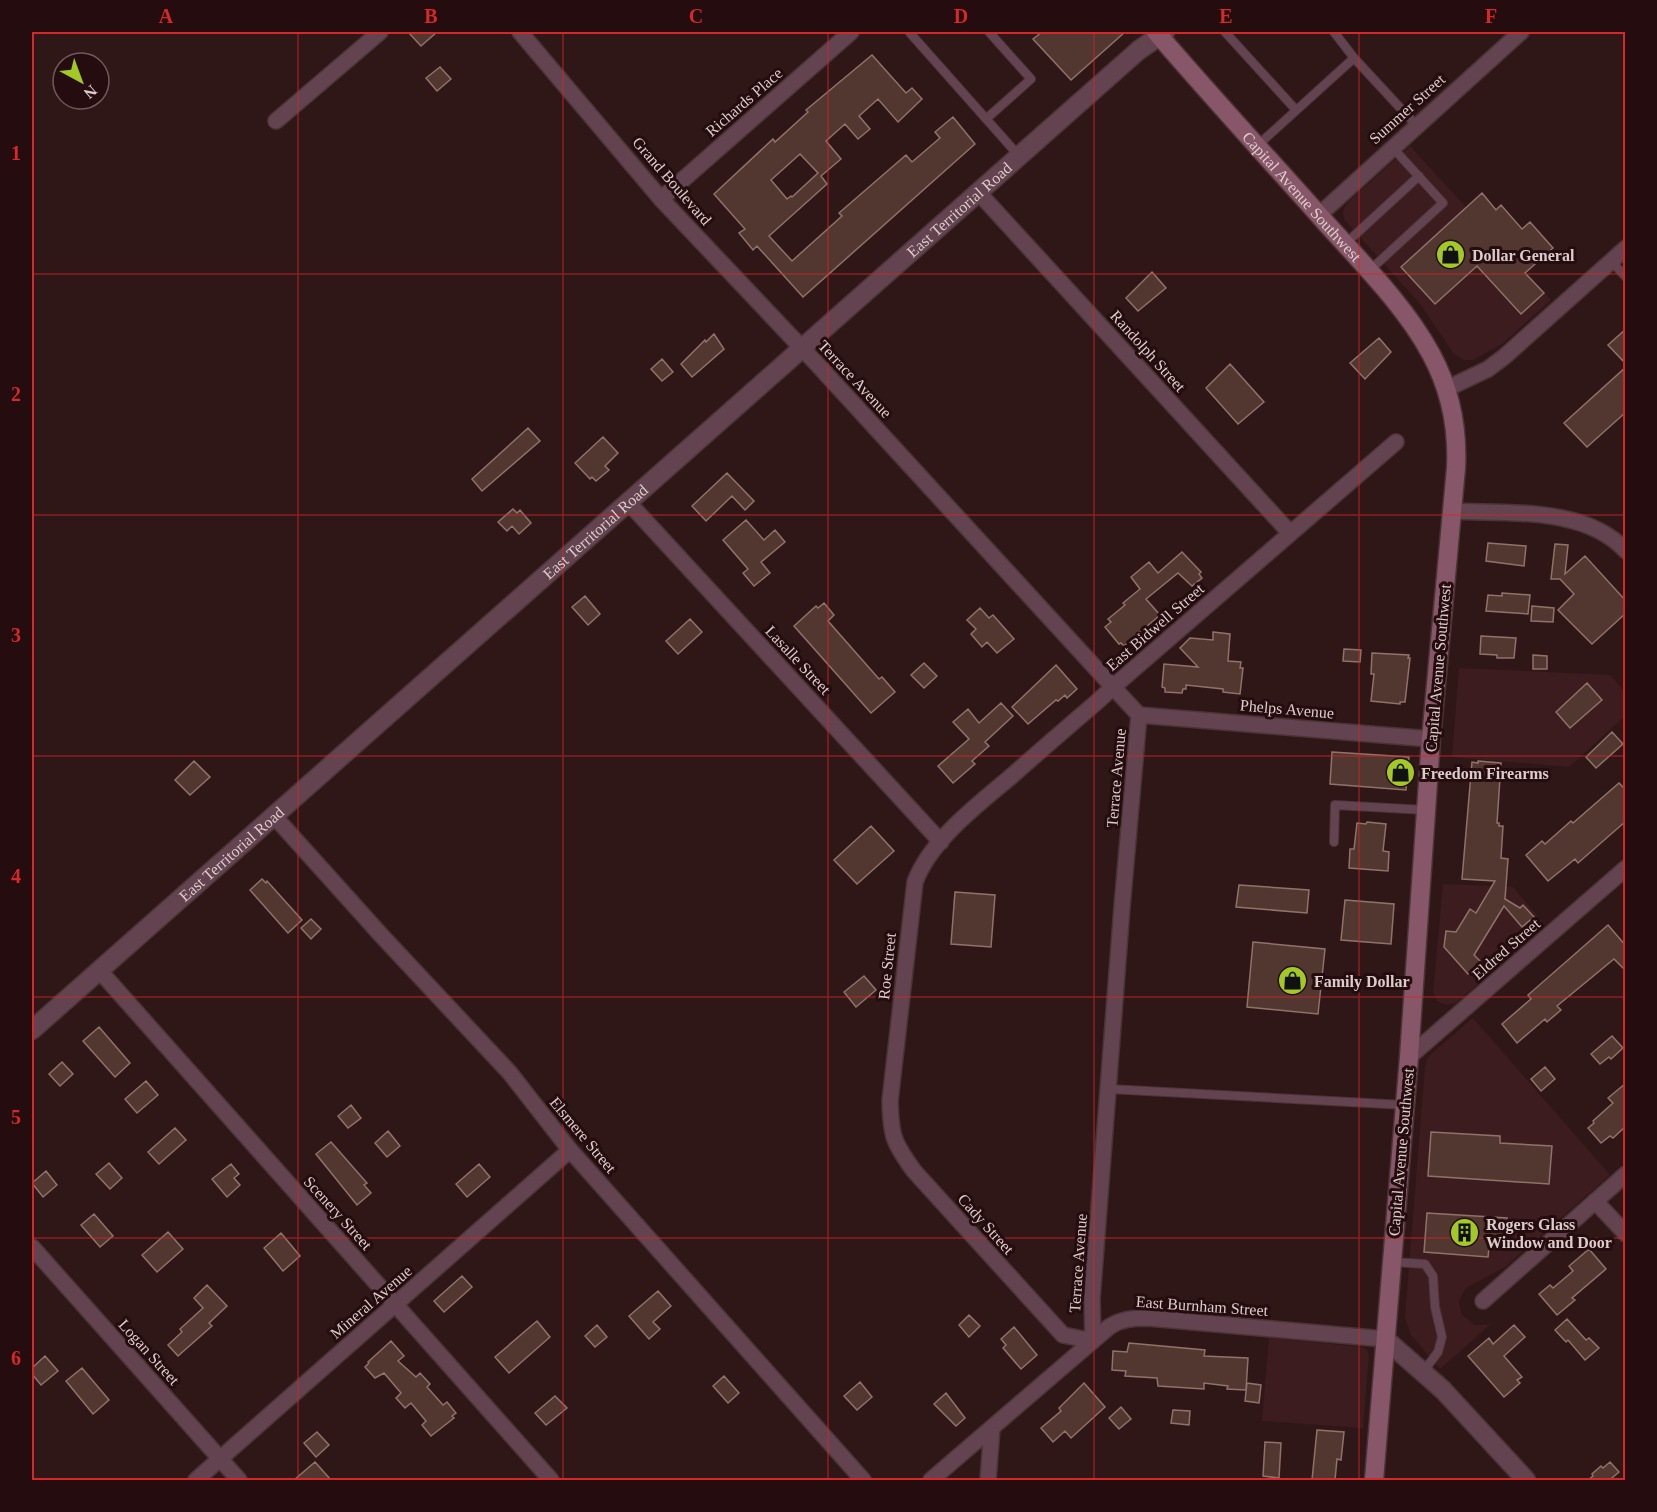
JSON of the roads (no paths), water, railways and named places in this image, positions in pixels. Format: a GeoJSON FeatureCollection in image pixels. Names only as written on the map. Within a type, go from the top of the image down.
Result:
{"type":"FeatureCollection","features":[{"type":"Feature","properties":{"kind":"main road","name":"Capital Avenue Southwest"},"geometry":{"type":"LineString","coordinates":[[1160,33],[1345,244],[1420,336],[1438,369],[1452,410],[1457,449],[1431,739],[1409,1057],[1374,1480]]}},
{"type":"Feature","properties":{"kind":"street"},"geometry":{"type":"LineString","coordinates":[[276,121],[380,32]]}},
{"type":"Feature","properties":{"kind":"street","name":"Grand Boulevard"},"geometry":{"type":"LineString","coordinates":[[520,32],[661,199],[802,348]]}},
{"type":"Feature","properties":{"kind":"street","name":"Richards Place"},"geometry":{"type":"LineString","coordinates":[[661,199],[851,32]]}},
{"type":"Feature","properties":{"kind":"street","name":"Summer Street"},"geometry":{"type":"LineString","coordinates":[[1319,215],[1521,32]]}},
{"type":"Feature","properties":{"kind":"street","name":"East Territorial Road"},"geometry":{"type":"LineString","coordinates":[[32,1030],[1160,33]]}},
{"type":"Feature","properties":{"kind":"street","name":"Randolph Street"},"geometry":{"type":"LineString","coordinates":[[978,192],[1290,533]]}},
{"type":"Feature","properties":{"kind":"street"},"geometry":{"type":"LineString","coordinates":[[1446,389],[1496,364],[1626,248]]}},
{"type":"Feature","properties":{"kind":"street","name":"Terrace Avenue"},"geometry":{"type":"LineString","coordinates":[[802,348],[1139,715],[1092,1299],[1093,1341]]}},
{"type":"Feature","properties":{"kind":"street","name":"East Bidwell Street"},"geometry":{"type":"LineString","coordinates":[[941,842],[979,803],[1396,442]]}},
{"type":"Feature","properties":{"kind":"street","name":"Lasalle Street"},"geometry":{"type":"LineString","coordinates":[[628,502],[941,842]]}},
{"type":"Feature","properties":{"kind":"street"},"geometry":{"type":"LineString","coordinates":[[1452,511],[1531,515],[1576,521],[1605,533],[1626,551]]}},
{"type":"Feature","properties":{"kind":"street","name":"Phelps Avenue"},"geometry":{"type":"LineString","coordinates":[[1139,715],[1431,739]]}},
{"type":"Feature","properties":{"kind":"street","name":"Elsmere Street"},"geometry":{"type":"LineString","coordinates":[[273,816],[510,1073],[570,1150],[863,1480]]}},
{"type":"Feature","properties":{"kind":"street","name":"Roe Street"},"geometry":{"type":"LineString","coordinates":[[890,1101],[913,893],[919,872],[941,842]]}},
{"type":"Feature","properties":{"kind":"street","name":"Eldred Street"},"geometry":{"type":"LineString","coordinates":[[1409,1057],[1626,868]]}},
{"type":"Feature","properties":{"kind":"street","name":"Scenery Street"},"geometry":{"type":"LineString","coordinates":[[99,970],[551,1480]]}},
{"type":"Feature","properties":{"kind":"street","name":"Cady Street"},"geometry":{"type":"LineString","coordinates":[[890,1101],[891,1127],[896,1145],[914,1171],[1064,1335],[1093,1341]]}},
{"type":"Feature","properties":{"kind":"street","name":"Mineral Avenue"},"geometry":{"type":"LineString","coordinates":[[196,1480],[570,1150]]}},
{"type":"Feature","properties":{"kind":"street"},"geometry":{"type":"LineString","coordinates":[[1483,1301],[1626,1174]]}},
{"type":"Feature","properties":{"kind":"street"},"geometry":{"type":"LineString","coordinates":[[1595,1201],[1626,1234]]}},
{"type":"Feature","properties":{"kind":"street","name":"Logan Street"},"geometry":{"type":"LineString","coordinates":[[32,1246],[239,1480]]}},
{"type":"Feature","properties":{"kind":"street","name":"East Burnham Street"},"geometry":{"type":"LineString","coordinates":[[931,1480],[1118,1321],[1137,1318],[1385,1339]]}},
{"type":"Feature","properties":{"kind":"street"},"geometry":{"type":"LineString","coordinates":[[1385,1339],[1443,1390],[1526,1480]]}},
{"type":"Feature","properties":{"kind":"street"},"geometry":{"type":"LineString","coordinates":[[988,1480],[992,1428]]}},
{"type":"Feature","properties":{"kind":"lane"},"geometry":{"type":"LineString","coordinates":[[912,32],[910,33],[1019,156]]}},
{"type":"Feature","properties":{"kind":"lane"},"geometry":{"type":"LineString","coordinates":[[986,119],[1031,79],[989,32]]}},
{"type":"Feature","properties":{"kind":"lane"},"geometry":{"type":"LineString","coordinates":[[1225,32],[1296,110]]}},
{"type":"Feature","properties":{"kind":"lane"},"geometry":{"type":"LineString","coordinates":[[1334,32],[1354,58],[1416,125]]}},
{"type":"Feature","properties":{"kind":"lane"},"geometry":{"type":"LineString","coordinates":[[1257,145],[1354,58]]}},
{"type":"Feature","properties":{"kind":"lane"},"geometry":{"type":"LineString","coordinates":[[1368,271],[1443,203],[1392,147]]}},
{"type":"Feature","properties":{"kind":"lane"},"geometry":{"type":"LineString","coordinates":[[1345,244],[1419,176]]}},
{"type":"Feature","properties":{"kind":"lane"},"geometry":{"type":"LineString","coordinates":[[1611,261],[1626,277]]}},
{"type":"Feature","properties":{"kind":"lane"},"geometry":{"type":"LineString","coordinates":[[1334,842],[1335,805],[1426,810]]}},
{"type":"Feature","properties":{"kind":"lane"},"geometry":{"type":"LineString","coordinates":[[1109,1089],[1405,1105]]}},
{"type":"Feature","properties":{"kind":"lane"},"geometry":{"type":"LineString","coordinates":[[1392,1262],[1425,1264],[1433,1276],[1435,1307],[1442,1337],[1438,1352],[1423,1372]]}},
{"type":"Feature","properties":{"kind":"place","name":"Dollar General"},"geometry":{"type":"Point","coordinates":[1451,255]}},
{"type":"Feature","properties":{"kind":"place","name":"Freedom Firearms"},"geometry":{"type":"Point","coordinates":[1400,773]}},
{"type":"Feature","properties":{"kind":"place","name":"Family Dollar"},"geometry":{"type":"Point","coordinates":[1293,981]}},
{"type":"Feature","properties":{"kind":"place","name":"Rogers Glass Window and Door"},"geometry":{"type":"Point","coordinates":[1465,1233]}}]}
